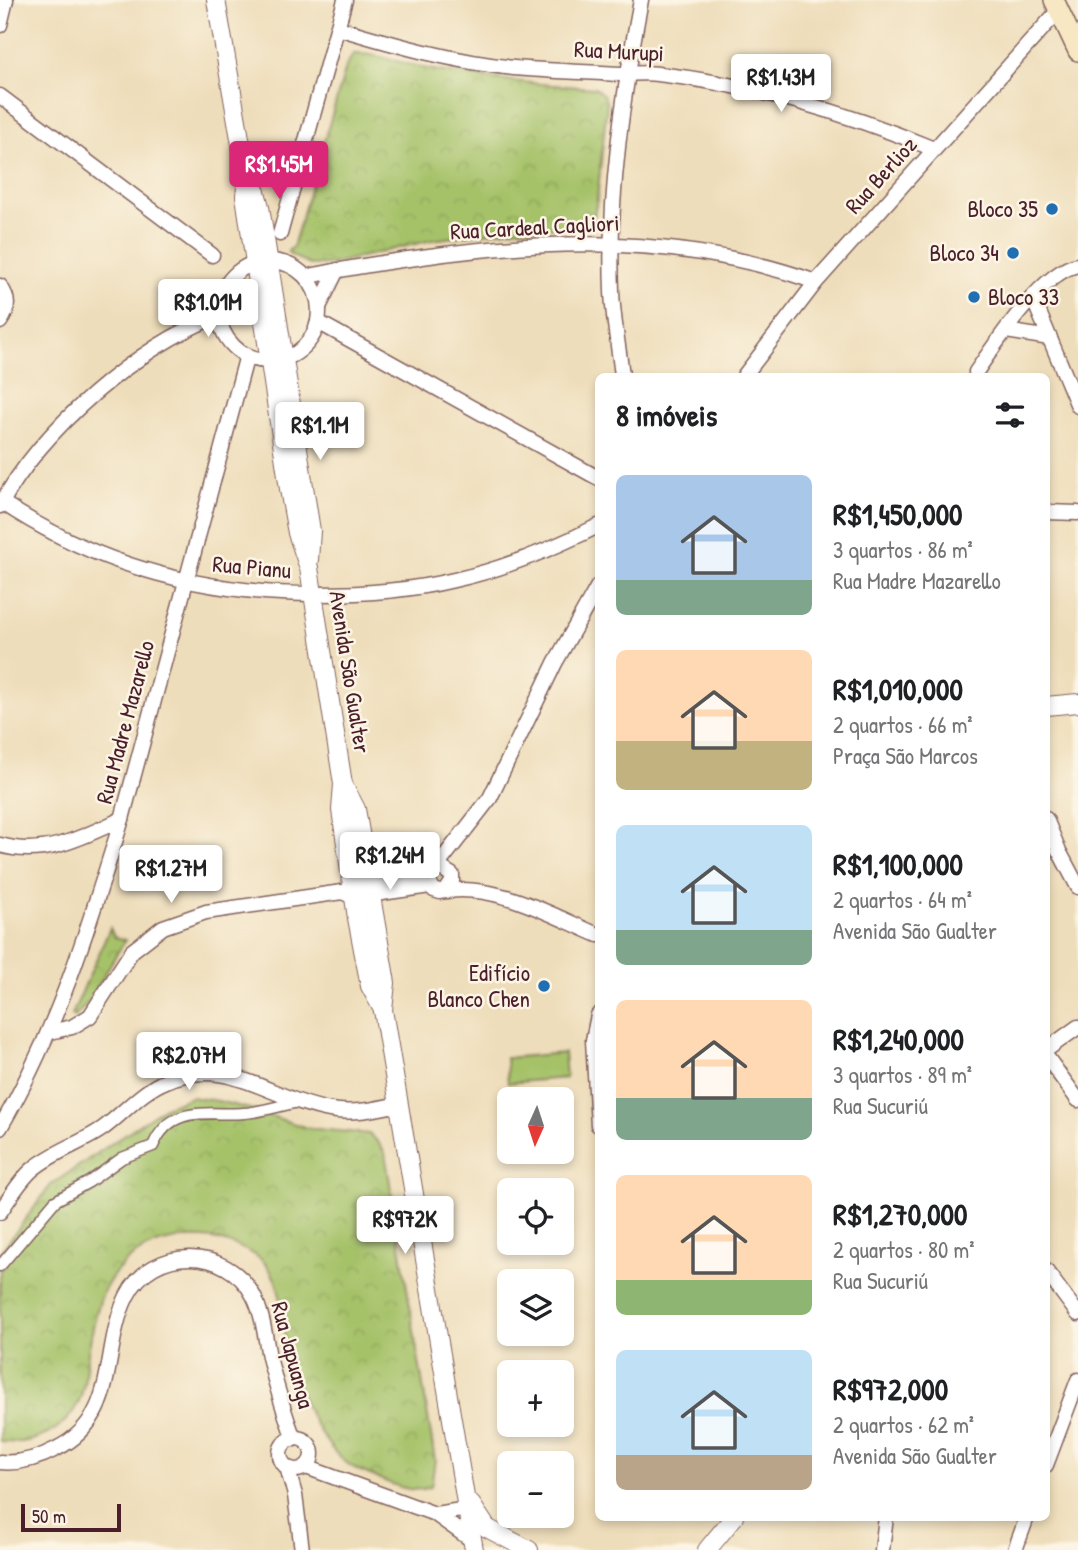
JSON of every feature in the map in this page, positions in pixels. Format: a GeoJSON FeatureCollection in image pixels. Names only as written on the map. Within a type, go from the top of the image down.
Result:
{"type":"FeatureCollection","features":[{"type":"Feature","properties":{"kind":"main road"},"geometry":{"type":"LineString","coordinates":[[1056,5],[1078,51]]}},
{"type":"Feature","properties":{"kind":"street"},"geometry":{"type":"LineString","coordinates":[[0,25],[6,0]]}},
{"type":"Feature","properties":{"kind":"street","name":"Avenida São Gualter"},"geometry":{"type":"LineString","coordinates":[[216,0],[247,178],[245,196],[261,262],[276,360],[296,533],[309,568],[343,784],[356,808],[357,889],[386,983],[383,1010],[473,1546]]}},
{"type":"Feature","properties":{"kind":"street"},"geometry":{"type":"LineString","coordinates":[[279,234],[345,0]]}},
{"type":"Feature","properties":{"kind":"street"},"geometry":{"type":"LineString","coordinates":[[622,373],[612,293],[612,243],[627,74],[641,0]]}},
{"type":"Feature","properties":{"kind":"street","name":"Rua Berlioz"},"geometry":{"type":"LineString","coordinates":[[746,373],[816,282],[1056,5]]}},
{"type":"Feature","properties":{"kind":"street","name":"Rua Murupi"},"geometry":{"type":"LineString","coordinates":[[338,28],[467,61],[512,67],[627,74],[654,73],[714,82],[802,101],[871,123],[934,149]]}},
{"type":"Feature","properties":{"kind":"street"},"geometry":{"type":"LineString","coordinates":[[0,96],[212,255]]}},
{"type":"Feature","properties":{"kind":"street","name":"Rua Cardeal Cagliori"},"geometry":{"type":"LineString","coordinates":[[306,277],[468,251],[553,244],[612,243],[719,255],[775,268],[816,282]]}},
{"type":"Feature","properties":{"kind":"street"},"geometry":{"type":"LineString","coordinates":[[337,270],[319,314],[306,345],[276,360],[247,355],[228,339],[219,315],[222,296],[230,280],[246,267],[261,262],[292,267],[306,277],[315,291],[319,314],[595,476]]}},
{"type":"Feature","properties":{"kind":"street"},"geometry":{"type":"LineString","coordinates":[[976,372],[1006,331],[1053,277],[1070,266],[1078,265]]}},
{"type":"Feature","properties":{"kind":"street"},"geometry":{"type":"LineString","coordinates":[[0,286],[8,305],[0,322]]}},
{"type":"Feature","properties":{"kind":"street"},"geometry":{"type":"LineString","coordinates":[[1033,298],[1078,406]]}},
{"type":"Feature","properties":{"kind":"street"},"geometry":{"type":"LineString","coordinates":[[1,503],[35,456],[78,408],[146,354],[193,326],[219,315]]}},
{"type":"Feature","properties":{"kind":"street"},"geometry":{"type":"LineString","coordinates":[[1006,331],[1050,338]]}},
{"type":"Feature","properties":{"kind":"street","name":"Rua Madre Mazarello"},"geometry":{"type":"LineString","coordinates":[[0,1128],[50,1032],[73,974],[122,819],[247,355]]}},
{"type":"Feature","properties":{"kind":"street","name":"Rua Pianu"},"geometry":{"type":"LineString","coordinates":[[1,503],[66,539],[106,556],[186,582],[253,592],[368,593],[453,581],[531,557],[595,529]]}},
{"type":"Feature","properties":{"kind":"street"},"geometry":{"type":"LineString","coordinates":[[1050,512],[1078,513]]}},
{"type":"Feature","properties":{"kind":"street"},"geometry":{"type":"LineString","coordinates":[[481,892],[440,892],[438,875],[458,841],[490,797],[555,663],[595,591]]}},
{"type":"Feature","properties":{"kind":"street"},"geometry":{"type":"LineString","coordinates":[[1050,706],[1078,703]]}},
{"type":"Feature","properties":{"kind":"street"},"geometry":{"type":"LineString","coordinates":[[0,845],[38,850],[61,845],[122,819]]}},
{"type":"Feature","properties":{"kind":"street"},"geometry":{"type":"LineString","coordinates":[[1050,828],[1078,887]]}},
{"type":"Feature","properties":{"kind":"street"},"geometry":{"type":"LineString","coordinates":[[50,1032],[72,1027],[90,1016],[132,951],[163,927],[206,912],[438,875],[481,892],[505,897],[595,935]]}},
{"type":"Feature","properties":{"kind":"street"},"geometry":{"type":"LineString","coordinates":[[1050,1047],[1078,1027]]}},
{"type":"Feature","properties":{"kind":"street"},"geometry":{"type":"LineString","coordinates":[[595,1030],[595,1074]]}},
{"type":"Feature","properties":{"kind":"street"},"geometry":{"type":"LineString","coordinates":[[1050,1062],[1078,1100]]}},
{"type":"Feature","properties":{"kind":"street"},"geometry":{"type":"LineString","coordinates":[[0,1212],[20,1183],[37,1166],[100,1130],[163,1082],[192,1073],[214,1072],[254,1082],[298,1102],[328,1110],[349,1112],[399,1104]]}},
{"type":"Feature","properties":{"kind":"street"},"geometry":{"type":"LineString","coordinates":[[0,1266],[55,1200],[89,1182],[122,1158],[153,1146],[159,1132],[173,1121],[198,1112],[244,1113],[298,1102]]}},
{"type":"Feature","properties":{"kind":"street","name":"Rua Japuanga"},"geometry":{"type":"LineString","coordinates":[[0,1462],[23,1461],[42,1456],[68,1443],[89,1425],[100,1405],[118,1321],[126,1297],[135,1283],[150,1269],[164,1262],[187,1257],[199,1257],[220,1264],[241,1279],[253,1294],[281,1402],[294,1438]]}},
{"type":"Feature","properties":{"kind":"street"},"geometry":{"type":"LineString","coordinates":[[1050,1276],[1078,1314]]}},
{"type":"Feature","properties":{"kind":"street"},"geometry":{"type":"LineString","coordinates":[[1050,1454],[1078,1381]]}},
{"type":"Feature","properties":{"kind":"street"},"geometry":{"type":"LineString","coordinates":[[340,1478],[305,1440],[294,1438],[284,1444],[281,1459],[298,1468],[340,1478],[435,1514],[473,1546]]}},
{"type":"Feature","properties":{"kind":"street"},"geometry":{"type":"LineString","coordinates":[[298,1468],[311,1461],[312,1449]]}},
{"type":"Feature","properties":{"kind":"street"},"geometry":{"type":"LineString","coordinates":[[298,1468],[295,1495],[302,1550]]}},
{"type":"Feature","properties":{"kind":"street"},"geometry":{"type":"LineString","coordinates":[[435,1514],[467,1502],[486,1528],[525,1550]]}},
{"type":"Feature","properties":{"kind":"street"},"geometry":{"type":"LineString","coordinates":[[707,1550],[731,1521]]}},
{"type":"Feature","properties":{"kind":"street"},"geometry":{"type":"LineString","coordinates":[[882,1550],[886,1521]]}},
{"type":"Feature","properties":{"kind":"street"},"geometry":{"type":"LineString","coordinates":[[1015,1550],[1026,1521]]}},
{"type":"Feature","properties":{"kind":"green space"},"geometry":{"type":"Polygon","coordinates":[[[354,54],[473,76],[595,88],[604,95],[607,104],[593,221],[581,226],[515,229],[432,240],[331,264],[310,265],[289,254],[347,64],[354,54]]]}},
{"type":"Feature","properties":{"kind":"green space"},"geometry":{"type":"Polygon","coordinates":[[[110,928],[114,937],[126,940],[75,1017],[72,1015],[110,928]]]}},
{"type":"Feature","properties":{"kind":"green space"},"geometry":{"type":"Polygon","coordinates":[[[564,1053],[566,1078],[508,1083],[506,1058],[564,1053]]]}},
{"type":"Feature","properties":{"kind":"green space"},"geometry":{"type":"Polygon","coordinates":[[[191,1097],[250,1109],[307,1128],[369,1134],[385,1153],[435,1460],[431,1487],[416,1490],[389,1483],[354,1468],[330,1446],[311,1417],[292,1370],[281,1299],[271,1272],[263,1261],[250,1252],[229,1243],[209,1239],[189,1238],[158,1243],[124,1264],[111,1279],[100,1302],[82,1391],[73,1412],[56,1428],[35,1439],[24,1442],[0,1441],[0,1253],[51,1185],[165,1107],[191,1097]]]}},
{"type":"Feature","properties":{"kind":"place","name":"Bloco 35"},"geometry":{"type":"Point","coordinates":[1052,209]}},
{"type":"Feature","properties":{"kind":"place","name":"Bloco 34"},"geometry":{"type":"Point","coordinates":[1013,253]}},
{"type":"Feature","properties":{"kind":"place","name":"Bloco 33"},"geometry":{"type":"Point","coordinates":[974,297]}},
{"type":"Feature","properties":{"kind":"place","name":"Edifício Blanco Chen"},"geometry":{"type":"Point","coordinates":[544,986]}}]}
